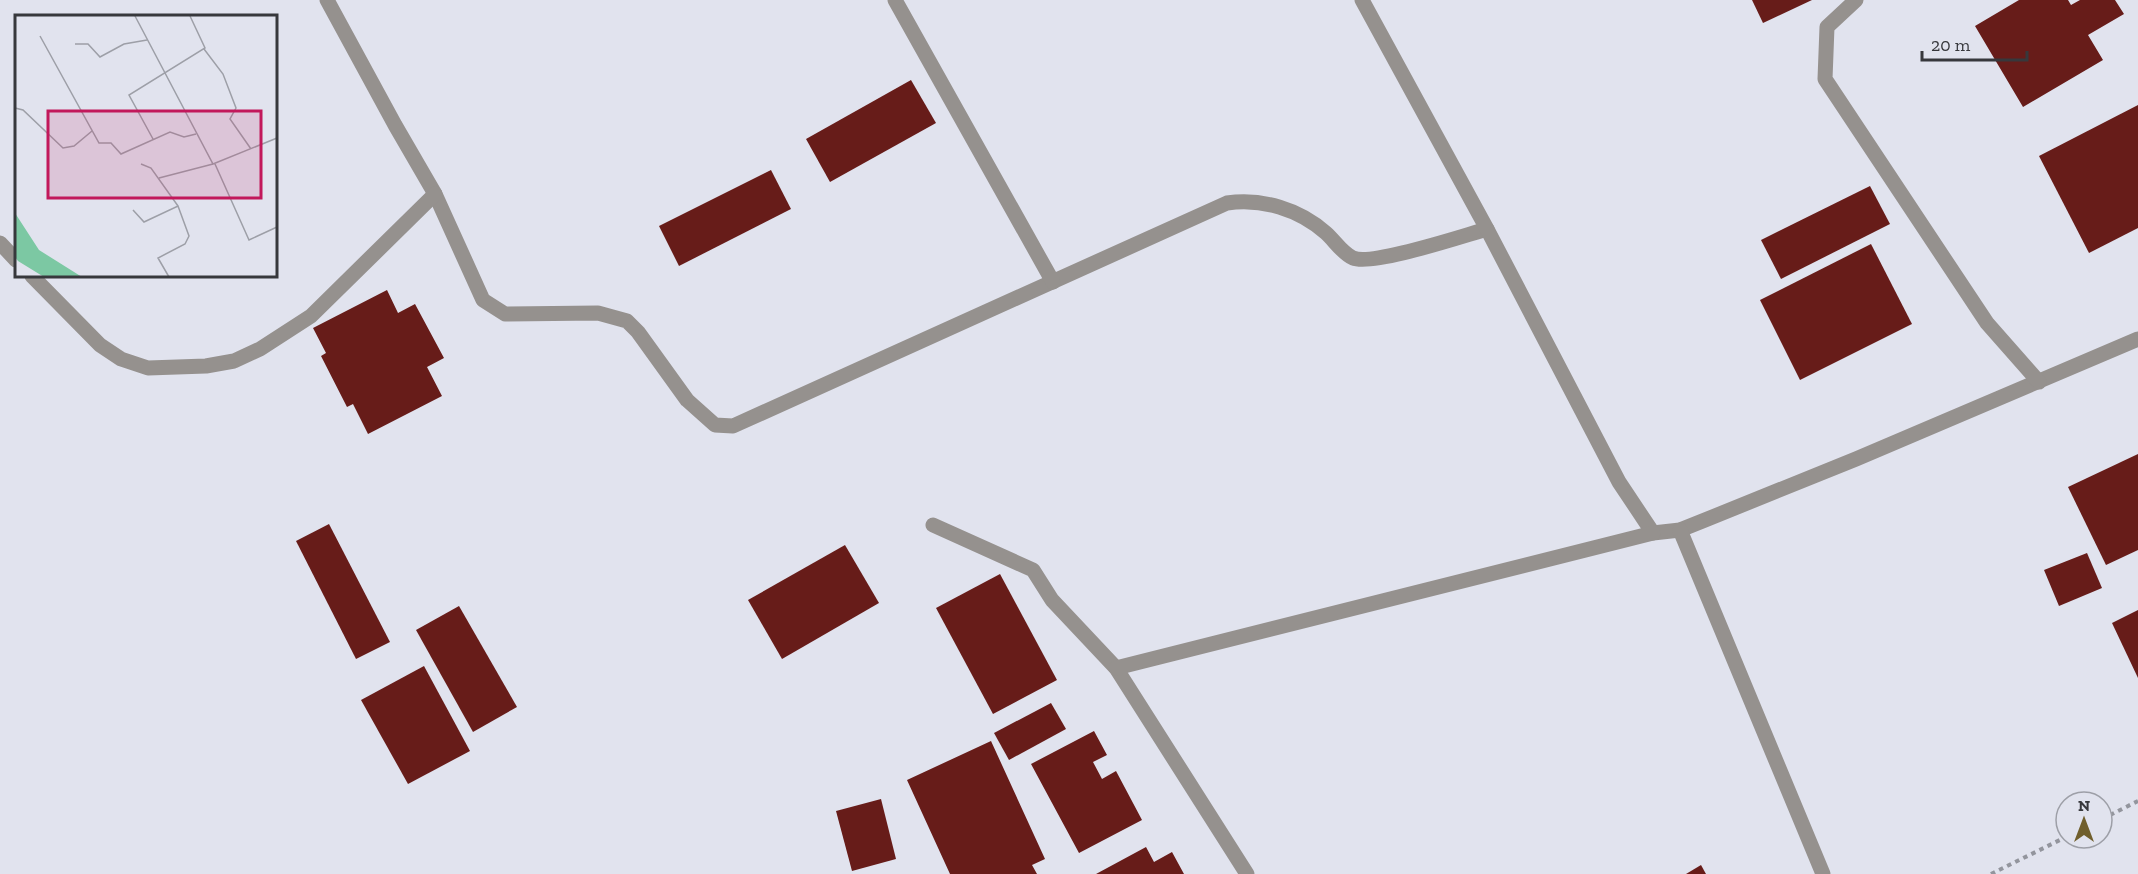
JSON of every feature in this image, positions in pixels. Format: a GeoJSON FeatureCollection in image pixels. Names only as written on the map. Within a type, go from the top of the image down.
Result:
{"type":"FeatureCollection","features":[{"type":"Feature","properties":{"kind":"street"},"geometry":{"type":"LineString","coordinates":[[327,0],[435,194],[483,300],[506,314],[598,313],[627,321],[638,332],[687,400],[715,425],[733,426],[1227,204],[1247,201],[1294,212],[1324,231],[1345,252],[1360,260],[1387,257],[1487,229]]}},
{"type":"Feature","properties":{"kind":"street"},"geometry":{"type":"LineString","coordinates":[[895,0],[1053,282]]}},
{"type":"Feature","properties":{"kind":"street"},"geometry":{"type":"LineString","coordinates":[[1362,0],[1487,229],[1618,483],[1653,533]]}},
{"type":"Feature","properties":{"kind":"street"},"geometry":{"type":"LineString","coordinates":[[1856,0],[1827,27],[1825,79],[1987,323],[2039,381]]}},
{"type":"Feature","properties":{"kind":"street"},"geometry":{"type":"LineString","coordinates":[[34,278],[100,345],[121,359],[148,368],[206,366],[234,361],[260,349],[311,316],[435,194]]}},
{"type":"Feature","properties":{"kind":"street"},"geometry":{"type":"LineString","coordinates":[[0,243],[15,259]]}},
{"type":"Feature","properties":{"kind":"street"},"geometry":{"type":"LineString","coordinates":[[1116,668],[1653,533],[1680,530],[1856,459],[2138,339]]}},
{"type":"Feature","properties":{"kind":"street"},"geometry":{"type":"LineString","coordinates":[[933,525],[1033,570],[1052,600],[1116,668],[1247,874]]}},
{"type":"Feature","properties":{"kind":"street"},"geometry":{"type":"LineString","coordinates":[[1680,530],[1823,874]]}},
{"type":"Feature","properties":{"kind":"path"},"geometry":{"type":"LineString","coordinates":[[2114,813],[2138,801]]}},
{"type":"Feature","properties":{"kind":"path"},"geometry":{"type":"LineString","coordinates":[[1991,874],[2054,843]]}},
{"type":"Feature","properties":{"kind":"building"},"geometry":{"type":"Polygon","coordinates":[[[1752,0],[1812,0],[1763,23],[1752,0]]]}},
{"type":"Feature","properties":{"kind":"building"},"geometry":{"type":"Polygon","coordinates":[[[2019,0],[2068,0],[2071,5],[2080,0],[2115,0],[2124,14],[2088,35],[2103,60],[2023,107],[1975,26],[2019,0]]]}},
{"type":"Feature","properties":{"kind":"building"},"geometry":{"type":"Polygon","coordinates":[[[911,80],[936,123],[830,182],[806,139],[911,80]]]}},
{"type":"Feature","properties":{"kind":"building"},"geometry":{"type":"Polygon","coordinates":[[[2138,105],[2138,228],[2089,253],[2039,156],[2138,105]]]}},
{"type":"Feature","properties":{"kind":"building"},"geometry":{"type":"Polygon","coordinates":[[[771,170],[791,209],[679,266],[659,226],[771,170]]]}},
{"type":"Feature","properties":{"kind":"building"},"geometry":{"type":"Polygon","coordinates":[[[1870,186],[1890,224],[1781,279],[1761,240],[1870,186]]]}},
{"type":"Feature","properties":{"kind":"building"},"geometry":{"type":"Polygon","coordinates":[[[1871,244],[1912,324],[1800,380],[1760,300],[1871,244]]]}},
{"type":"Feature","properties":{"kind":"building"},"geometry":{"type":"Polygon","coordinates":[[[387,290],[398,313],[415,304],[444,358],[427,367],[442,396],[368,434],[353,404],[347,407],[321,356],[326,353],[313,328],[387,290]]]}},
{"type":"Feature","properties":{"kind":"building"},"geometry":{"type":"Polygon","coordinates":[[[2138,454],[2138,550],[2106,565],[2068,487],[2138,454]]]}},
{"type":"Feature","properties":{"kind":"building"},"geometry":{"type":"Polygon","coordinates":[[[329,524],[390,642],[356,659],[296,541],[329,524]]]}},
{"type":"Feature","properties":{"kind":"building"},"geometry":{"type":"Polygon","coordinates":[[[845,545],[879,603],[782,659],[748,600],[845,545]]]}},
{"type":"Feature","properties":{"kind":"building"},"geometry":{"type":"Polygon","coordinates":[[[2087,553],[2102,588],[2059,606],[2044,570],[2087,553]]]}},
{"type":"Feature","properties":{"kind":"building"},"geometry":{"type":"Polygon","coordinates":[[[1000,574],[1057,680],[993,714],[936,608],[1000,574]]]}},
{"type":"Feature","properties":{"kind":"building"},"geometry":{"type":"Polygon","coordinates":[[[459,606],[517,707],[473,732],[416,630],[459,606]]]}},
{"type":"Feature","properties":{"kind":"building"},"geometry":{"type":"Polygon","coordinates":[[[2138,610],[2138,678],[2112,623],[2138,610]]]}},
{"type":"Feature","properties":{"kind":"building"},"geometry":{"type":"Polygon","coordinates":[[[424,666],[470,751],[408,784],[361,700],[424,666]]]}},
{"type":"Feature","properties":{"kind":"building"},"geometry":{"type":"Polygon","coordinates":[[[1051,703],[1066,729],[1009,760],[994,733],[1051,703]]]}},
{"type":"Feature","properties":{"kind":"building"},"geometry":{"type":"Polygon","coordinates":[[[1094,731],[1107,755],[1093,762],[1102,779],[1116,771],[1142,820],[1079,853],[1031,764],[1094,731]]]}},
{"type":"Feature","properties":{"kind":"building"},"geometry":{"type":"Polygon","coordinates":[[[991,741],[1045,859],[1032,865],[1037,874],[950,874],[907,780],[991,741]]]}},
{"type":"Feature","properties":{"kind":"building"},"geometry":{"type":"Polygon","coordinates":[[[881,799],[896,859],[852,871],[836,811],[881,799]]]}},
{"type":"Feature","properties":{"kind":"building"},"geometry":{"type":"Polygon","coordinates":[[[1146,847],[1154,862],[1172,852],[1184,874],[1096,874],[1146,847]]]}},
{"type":"Feature","properties":{"kind":"building"},"geometry":{"type":"Polygon","coordinates":[[[1701,865],[1706,874],[1686,874],[1701,865]]]}}]}
